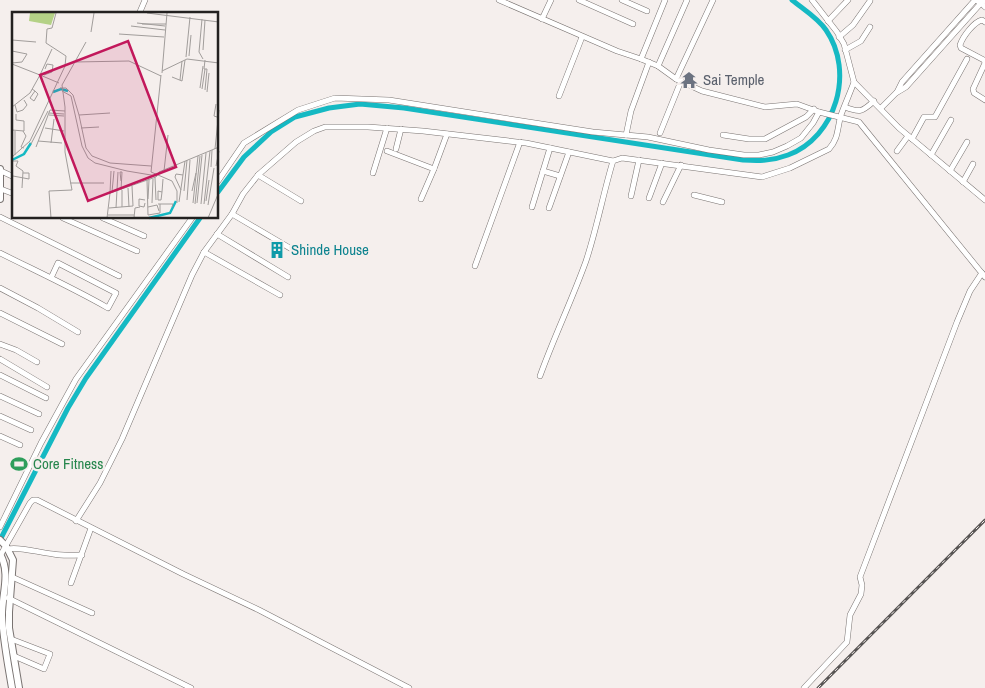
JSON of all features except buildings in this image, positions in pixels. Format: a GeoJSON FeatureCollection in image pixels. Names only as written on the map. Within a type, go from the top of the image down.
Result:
{"type":"FeatureCollection","features":[{"type":"Feature","properties":{"kind":"main road"},"geometry":{"type":"LineString","coordinates":[[0,170],[0,199]]}},
{"type":"Feature","properties":{"kind":"main road"},"geometry":{"type":"LineString","coordinates":[[4,545],[13,560],[12,577],[3,621],[17,687]]}},
{"type":"Feature","properties":{"kind":"main road"},"geometry":{"type":"LineString","coordinates":[[0,555],[5,562],[8,612],[17,687]]}},
{"type":"Feature","properties":{"kind":"street"},"geometry":{"type":"LineString","coordinates":[[140,12],[145,0]]}},
{"type":"Feature","properties":{"kind":"street"},"geometry":{"type":"LineString","coordinates":[[499,0],[616,52],[658,66],[679,80],[702,91],[755,106],[797,104],[860,122],[983,275],[970,291],[958,319],[860,577],[861,593],[850,616],[847,642],[804,688]]}},
{"type":"Feature","properties":{"kind":"street"},"geometry":{"type":"LineString","coordinates":[[542,19],[551,0]]}},
{"type":"Feature","properties":{"kind":"street"},"geometry":{"type":"LineString","coordinates":[[579,0],[633,24]]}},
{"type":"Feature","properties":{"kind":"street"},"geometry":{"type":"LineString","coordinates":[[622,0],[647,12]]}},
{"type":"Feature","properties":{"kind":"street"},"geometry":{"type":"LineString","coordinates":[[641,59],[665,0]]}},
{"type":"Feature","properties":{"kind":"street"},"geometry":{"type":"LineString","coordinates":[[658,66],[687,0]]}},
{"type":"Feature","properties":{"kind":"street"},"geometry":{"type":"LineString","coordinates":[[660,133],[679,80],[713,0]]}},
{"type":"Feature","properties":{"kind":"street"},"geometry":{"type":"LineString","coordinates":[[812,0],[839,37],[845,50],[854,82],[910,137],[985,200]]}},
{"type":"Feature","properties":{"kind":"street"},"geometry":{"type":"LineString","coordinates":[[828,21],[848,0]]}},
{"type":"Feature","properties":{"kind":"street"},"geometry":{"type":"LineString","coordinates":[[839,37],[853,25],[870,1]]}},
{"type":"Feature","properties":{"kind":"street"},"geometry":{"type":"LineString","coordinates":[[881,108],[896,92],[906,87],[929,56],[981,2]]}},
{"type":"Feature","properties":{"kind":"street"},"geometry":{"type":"LineString","coordinates":[[985,22],[982,20],[978,21],[964,37],[960,45],[961,48],[984,60],[985,63],[973,89],[974,93],[985,100]]}},
{"type":"Feature","properties":{"kind":"street"},"geometry":{"type":"LineString","coordinates":[[845,50],[861,41],[870,27]]}},
{"type":"Feature","properties":{"kind":"street"},"geometry":{"type":"LineString","coordinates":[[559,96],[582,37]]}},
{"type":"Feature","properties":{"kind":"street"},"geometry":{"type":"LineString","coordinates":[[897,151],[910,137],[924,116],[935,117],[967,59]]}},
{"type":"Feature","properties":{"kind":"street"},"geometry":{"type":"LineString","coordinates":[[626,135],[631,111],[649,62]]}},
{"type":"Feature","properties":{"kind":"street"},"geometry":{"type":"LineString","coordinates":[[76,521],[100,483],[122,439],[192,275],[204,252],[258,175],[296,142],[325,127],[387,128],[520,142],[613,161],[622,158],[762,177],[803,163],[829,149],[837,137],[840,116],[854,82]]}},
{"type":"Feature","properties":{"kind":"street"},"geometry":{"type":"LineString","coordinates":[[219,180],[244,143],[298,110],[335,98],[389,100],[502,118],[648,137],[709,150],[744,155],[759,155],[773,152],[801,138],[814,123],[816,110]]}},
{"type":"Feature","properties":{"kind":"street"},"geometry":{"type":"LineString","coordinates":[[845,107],[855,111],[862,111],[874,101]]}},
{"type":"Feature","properties":{"kind":"street"},"geometry":{"type":"LineString","coordinates":[[723,135],[749,139],[765,139],[816,110]]}},
{"type":"Feature","properties":{"kind":"street"},"geometry":{"type":"LineString","coordinates":[[931,155],[951,120]]}},
{"type":"Feature","properties":{"kind":"street"},"geometry":{"type":"LineString","coordinates":[[373,173],[387,128]]}},
{"type":"Feature","properties":{"kind":"street"},"geometry":{"type":"LineString","coordinates":[[396,148],[400,129]]}},
{"type":"Feature","properties":{"kind":"street"},"geometry":{"type":"LineString","coordinates":[[421,199],[447,134]]}},
{"type":"Feature","properties":{"kind":"street"},"geometry":{"type":"LineString","coordinates":[[475,266],[520,142]]}},
{"type":"Feature","properties":{"kind":"street"},"geometry":{"type":"LineString","coordinates":[[950,171],[967,142]]}},
{"type":"Feature","properties":{"kind":"street"},"geometry":{"type":"LineString","coordinates":[[532,207],[550,148]]}},
{"type":"Feature","properties":{"kind":"street"},"geometry":{"type":"LineString","coordinates":[[387,151],[434,169]]}},
{"type":"Feature","properties":{"kind":"street"},"geometry":{"type":"LineString","coordinates":[[549,208],[569,152]]}},
{"type":"Feature","properties":{"kind":"street"},"geometry":{"type":"LineString","coordinates":[[631,196],[639,160]]}},
{"type":"Feature","properties":{"kind":"street"},"geometry":{"type":"LineString","coordinates":[[540,376],[585,262],[600,216],[604,189],[613,161]]}},
{"type":"Feature","properties":{"kind":"street"},"geometry":{"type":"LineString","coordinates":[[649,198],[662,163]]}},
{"type":"Feature","properties":{"kind":"street"},"geometry":{"type":"LineString","coordinates":[[963,182],[973,164]]}},
{"type":"Feature","properties":{"kind":"street"},"geometry":{"type":"LineString","coordinates":[[663,202],[680,165]]}},
{"type":"Feature","properties":{"kind":"street"},"geometry":{"type":"LineString","coordinates":[[0,170],[12,175]]}},
{"type":"Feature","properties":{"kind":"street"},"geometry":{"type":"LineString","coordinates":[[543,171],[560,176]]}},
{"type":"Feature","properties":{"kind":"street"},"geometry":{"type":"LineString","coordinates":[[258,175],[301,201]]}},
{"type":"Feature","properties":{"kind":"street"},"geometry":{"type":"LineString","coordinates":[[694,195],[722,202]]}},
{"type":"Feature","properties":{"kind":"street"},"geometry":{"type":"LineString","coordinates":[[232,214],[300,254]]}},
{"type":"Feature","properties":{"kind":"street"},"geometry":{"type":"LineString","coordinates":[[0,217],[118,276]]}},
{"type":"Feature","properties":{"kind":"street"},"geometry":{"type":"LineString","coordinates":[[66,219],[137,251]]}},
{"type":"Feature","properties":{"kind":"street"},"geometry":{"type":"LineString","coordinates":[[106,219],[144,236]]}},
{"type":"Feature","properties":{"kind":"street"},"geometry":{"type":"LineString","coordinates":[[0,527],[41,443],[76,378],[191,219]]}},
{"type":"Feature","properties":{"kind":"street"},"geometry":{"type":"LineString","coordinates":[[217,234],[288,277]]}},
{"type":"Feature","properties":{"kind":"street"},"geometry":{"type":"LineString","coordinates":[[204,252],[280,295]]}},
{"type":"Feature","properties":{"kind":"street"},"geometry":{"type":"LineString","coordinates":[[0,253],[108,308],[116,293],[58,264],[51,278]]}},
{"type":"Feature","properties":{"kind":"street"},"geometry":{"type":"LineString","coordinates":[[0,288],[78,332]]}},
{"type":"Feature","properties":{"kind":"street"},"geometry":{"type":"LineString","coordinates":[[0,313],[62,344]]}},
{"type":"Feature","properties":{"kind":"street"},"geometry":{"type":"LineString","coordinates":[[0,344],[16,350],[37,362]]}},
{"type":"Feature","properties":{"kind":"street"},"geometry":{"type":"LineString","coordinates":[[0,359],[47,387]]}},
{"type":"Feature","properties":{"kind":"street"},"geometry":{"type":"LineString","coordinates":[[0,375],[46,398]]}},
{"type":"Feature","properties":{"kind":"street"},"geometry":{"type":"LineString","coordinates":[[0,396],[39,414]]}},
{"type":"Feature","properties":{"kind":"street"},"geometry":{"type":"LineString","coordinates":[[0,416],[31,430]]}},
{"type":"Feature","properties":{"kind":"street"},"geometry":{"type":"LineString","coordinates":[[0,436],[20,445]]}},
{"type":"Feature","properties":{"kind":"street"},"geometry":{"type":"LineString","coordinates":[[0,555],[4,545],[33,500],[40,501],[76,521],[259,610],[409,688]]}},
{"type":"Feature","properties":{"kind":"street"},"geometry":{"type":"LineString","coordinates":[[71,583],[91,528]]}},
{"type":"Feature","properties":{"kind":"street"},"geometry":{"type":"LineString","coordinates":[[4,545],[31,552],[55,555],[82,555]]}},
{"type":"Feature","properties":{"kind":"street"},"geometry":{"type":"LineString","coordinates":[[12,577],[92,614]]}},
{"type":"Feature","properties":{"kind":"street"},"geometry":{"type":"LineString","coordinates":[[7,597],[191,688]]}},
{"type":"Feature","properties":{"kind":"street"},"geometry":{"type":"LineString","coordinates":[[11,639],[50,654],[44,669],[14,656]]}},
{"type":"Feature","properties":{"kind":"waterway"},"geometry":{"type":"LineString","coordinates":[[219,191],[244,157],[271,132],[295,117],[329,108],[360,104],[404,108],[743,160],[766,160],[782,157],[805,146],[818,134],[829,119],[836,101],[839,83],[839,65],[835,47],[826,30],[815,18],[792,0]]}},
{"type":"Feature","properties":{"kind":"waterway"},"geometry":{"type":"LineString","coordinates":[[0,540],[68,408],[86,378],[199,219]]}},
{"type":"Feature","properties":{"kind":"railway"},"geometry":{"type":"LineString","coordinates":[[818,688],[985,520]]}},
{"type":"Feature","properties":{"kind":"place","name":"Sai Temple"},"geometry":{"type":"Point","coordinates":[689,80]}},
{"type":"Feature","properties":{"kind":"place","name":"Shinde House"},"geometry":{"type":"Point","coordinates":[277,250]}},
{"type":"Feature","properties":{"kind":"place","name":"Core Fitness"},"geometry":{"type":"Point","coordinates":[19,464]}}]}
